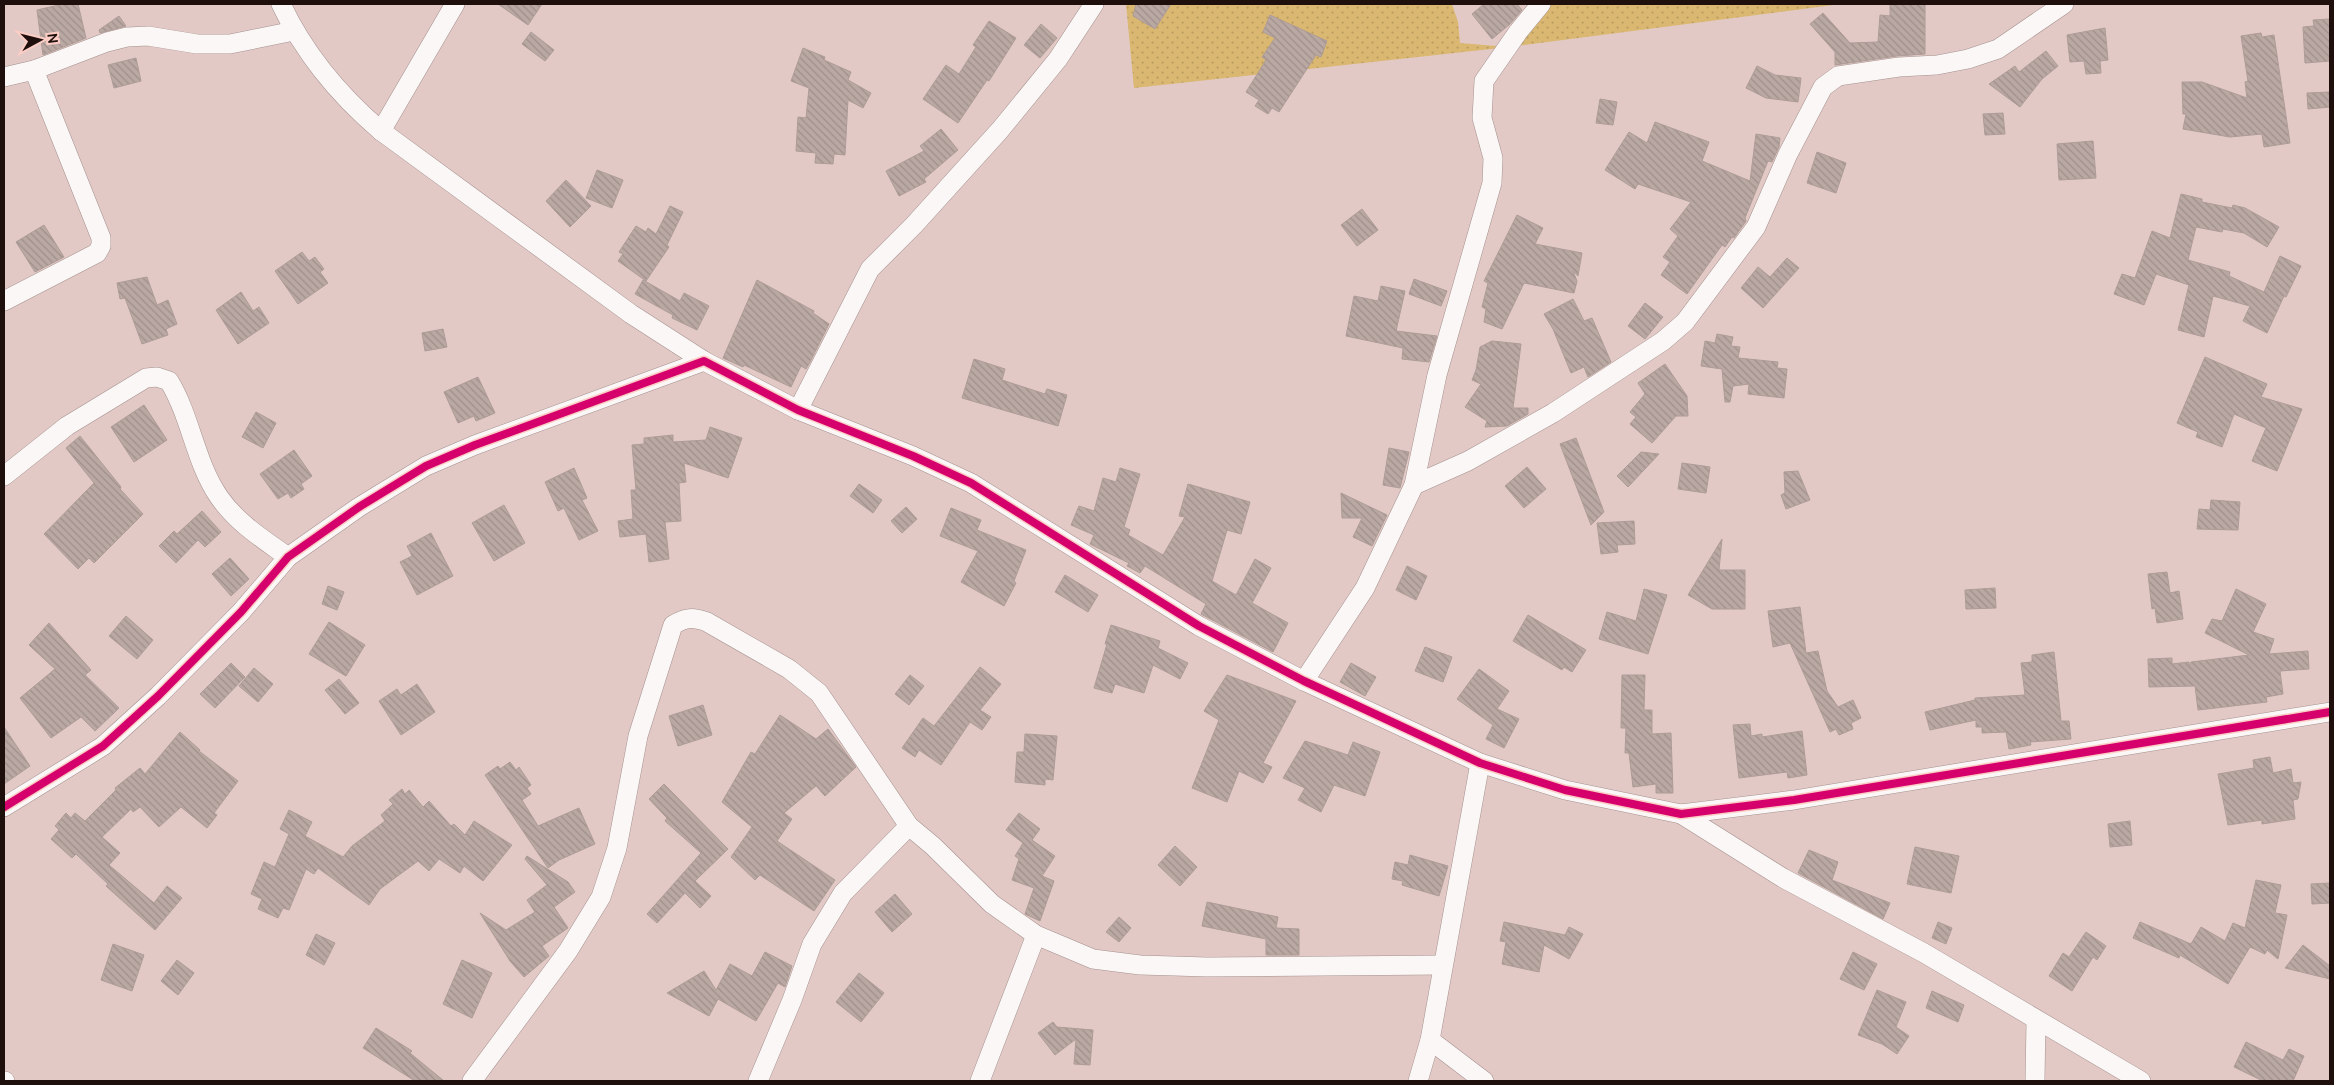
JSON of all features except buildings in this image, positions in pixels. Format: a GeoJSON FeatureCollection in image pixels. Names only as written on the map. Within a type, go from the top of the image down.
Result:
{"type":"FeatureCollection","features":[{"type":"Feature","properties":{"kind":"street"},"geometry":{"type":"LineString","coordinates":[[281,4],[294,31],[330,80],[360,114],[631,314],[704,361],[798,410],[913,456],[971,483],[1199,626],[1304,681],[1480,763],[1565,790],[1681,814],[1794,800],[2330,712]]}},
{"type":"Feature","properties":{"kind":"street"},"geometry":{"type":"LineString","coordinates":[[381,131],[455,4]]}},
{"type":"Feature","properties":{"kind":"street"},"geometry":{"type":"LineString","coordinates":[[798,410],[870,269],[944,193],[1000,130],[1058,59],[1094,4]]}},
{"type":"Feature","properties":{"kind":"street"},"geometry":{"type":"LineString","coordinates":[[1304,681],[1348,617],[1365,588],[1414,485],[1437,375],[1492,183],[1493,158],[1482,118],[1484,81],[1518,32],[1541,4]]}},
{"type":"Feature","properties":{"kind":"street"},"geometry":{"type":"LineString","coordinates":[[1414,485],[1468,461],[1553,413],[1663,341],[1685,322],[1756,228],[1788,154],[1823,87],[1838,76],[1899,67],[1937,65],[1968,59],[1998,49],[2064,4]]}},
{"type":"Feature","properties":{"kind":"street"},"geometry":{"type":"LineString","coordinates":[[4,77],[34,70],[107,42],[127,37],[148,36],[196,44],[230,44],[294,31]]}},
{"type":"Feature","properties":{"kind":"street"},"geometry":{"type":"LineString","coordinates":[[4,300],[97,253],[101,246],[101,238],[34,70]]}},
{"type":"Feature","properties":{"kind":"street"},"geometry":{"type":"LineString","coordinates":[[4,807],[104,746],[158,696],[241,612],[288,557],[359,507],[426,466],[475,445],[704,361]]}},
{"type":"Feature","properties":{"kind":"street"},"geometry":{"type":"LineString","coordinates":[[4,476],[67,426],[146,378],[157,377],[169,381],[180,400],[202,463],[219,496],[243,525],[288,557]]}},
{"type":"Feature","properties":{"kind":"street"},"geometry":{"type":"LineString","coordinates":[[472,1081],[568,951],[601,897],[617,848],[638,736],[673,625],[683,619],[694,617],[707,622],[789,669],[819,693],[909,826],[933,846],[992,904],[1036,935],[1093,959],[1140,965],[1207,967],[1443,965]]}},
{"type":"Feature","properties":{"kind":"street"},"geometry":{"type":"LineString","coordinates":[[1418,1081],[1430,1040],[1480,763]]}},
{"type":"Feature","properties":{"kind":"street"},"geometry":{"type":"LineString","coordinates":[[1681,814],[1783,878],[1924,953],[2036,1021],[2070,1038],[2141,1081]]}},
{"type":"Feature","properties":{"kind":"street"},"geometry":{"type":"LineString","coordinates":[[758,1081],[812,944],[843,893],[909,826]]}},
{"type":"Feature","properties":{"kind":"street"},"geometry":{"type":"LineString","coordinates":[[980,1081],[1036,935]]}},
{"type":"Feature","properties":{"kind":"street"},"geometry":{"type":"LineString","coordinates":[[2035,1081],[2036,1021]]}},
{"type":"Feature","properties":{"kind":"street"},"geometry":{"type":"LineString","coordinates":[[1430,1040],[1484,1081]]}},
{"type":"Feature","properties":{"kind":"shaded area"},"geometry":{"type":"Polygon","coordinates":[[[1126,4],[1452,4],[1458,22],[1460,43],[1509,47],[1134,88],[1126,4]]]}},
{"type":"Feature","properties":{"kind":"shaded area"},"geometry":{"type":"Polygon","coordinates":[[[1541,4],[1841,4],[1509,47],[1541,4]]]}},
{"type":"Feature","properties":{"kind":"cycle path"},"geometry":{"type":"LineString","coordinates":[[4,807],[103,746],[158,696],[241,612],[288,557],[359,507],[426,466],[475,445],[704,361],[798,410],[913,456],[971,483],[1199,626],[1304,681],[1480,763],[1565,790],[1681,814],[1794,800],[2330,712]]}}]}
